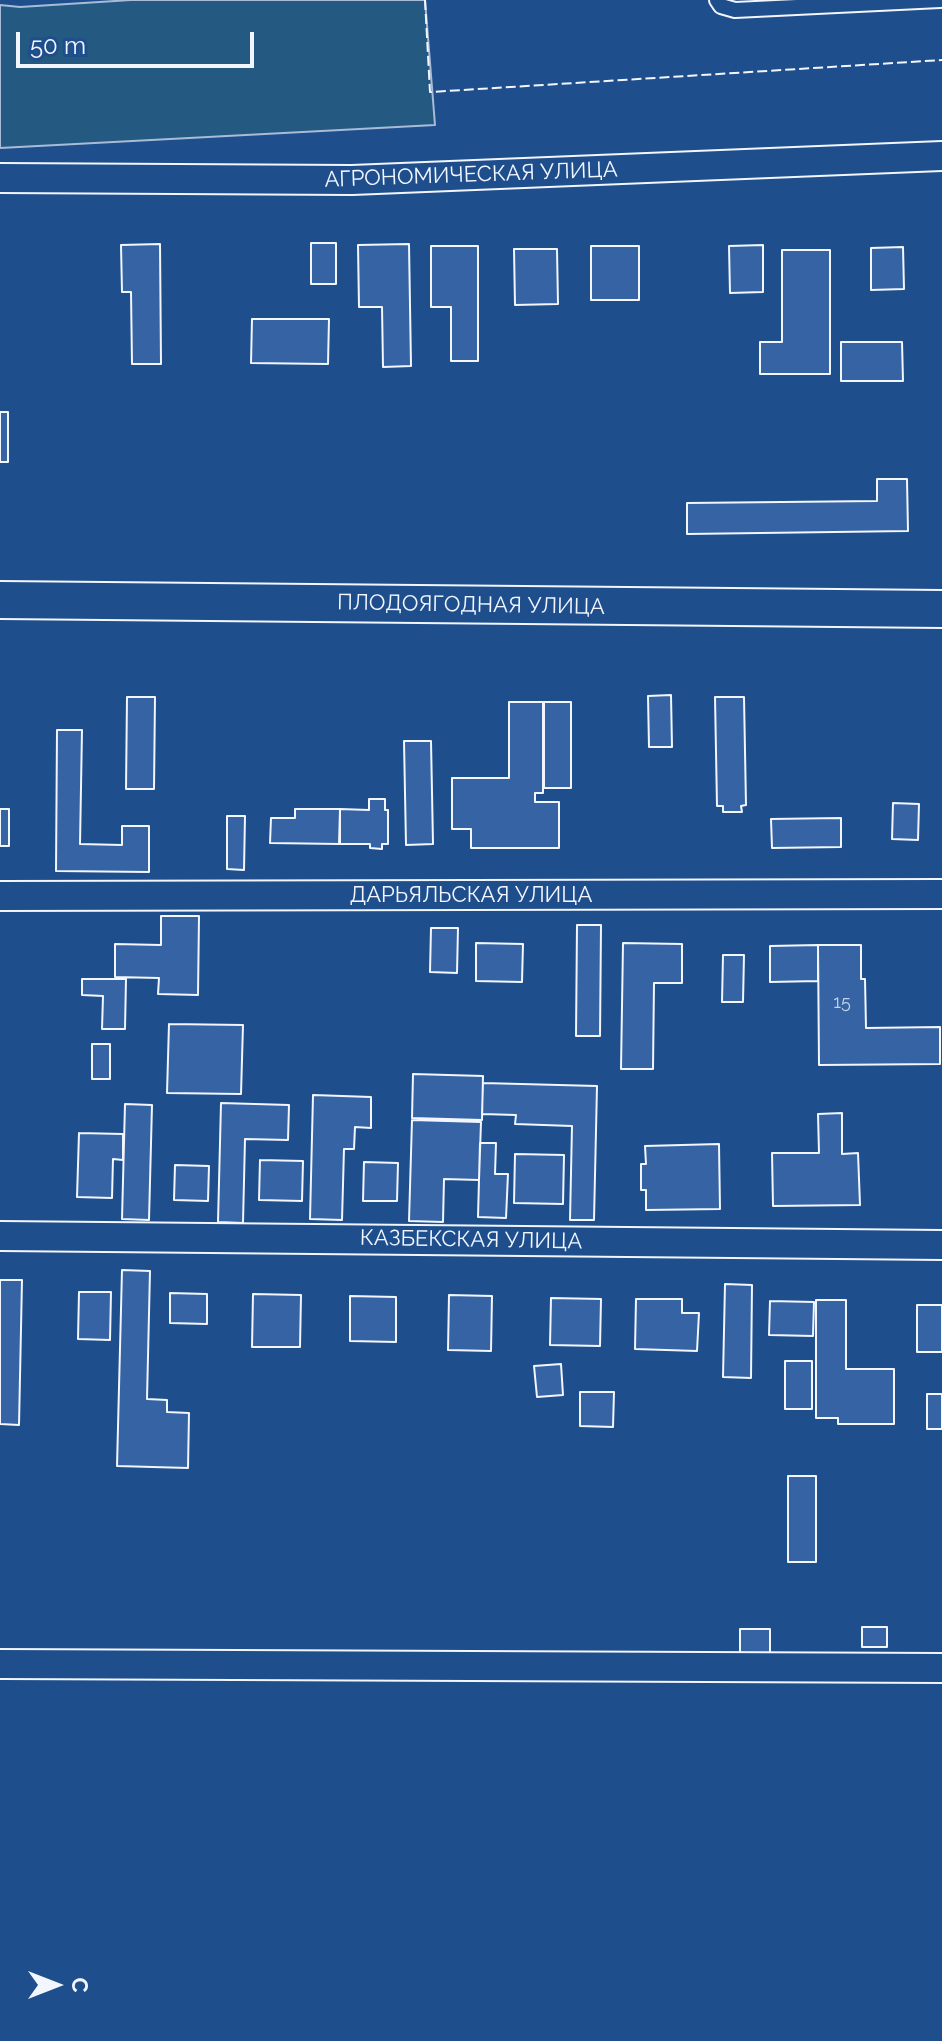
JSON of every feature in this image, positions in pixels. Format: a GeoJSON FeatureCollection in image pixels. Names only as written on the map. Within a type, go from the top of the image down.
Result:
{"type":"FeatureCollection","features":[{"type":"Feature","properties":{"kind":"street","name":"АГРОНОМИЧЕСКАЯ УЛИЦА"},"geometry":{"type":"LineString","coordinates":[[0,178],[352,180],[942,156]]}},
{"type":"Feature","properties":{"kind":"street","name":"ПЛОДОЯГОДНАЯ УЛИЦА"},"geometry":{"type":"LineString","coordinates":[[0,600],[942,609]]}},
{"type":"Feature","properties":{"kind":"street","name":"ДАРЬЯЛЬСКАЯ УЛИЦА"},"geometry":{"type":"LineString","coordinates":[[0,896],[942,894]]}},
{"type":"Feature","properties":{"kind":"street","name":"КАЗБЕКСКАЯ УЛИЦА"},"geometry":{"type":"LineString","coordinates":[[0,1236],[942,1245]]}},
{"type":"Feature","properties":{"kind":"street"},"geometry":{"type":"LineString","coordinates":[[0,1664],[942,1668]]}},
{"type":"Feature","properties":{"kind":"lane"},"geometry":{"type":"LineString","coordinates":[[717,0],[721,6],[735,10],[940,0]]}},
{"type":"Feature","properties":{"kind":"shaded area"},"geometry":{"type":"Polygon","coordinates":[[[131,0],[425,0],[435,125],[0,148],[0,5],[20,7],[131,0]]]}},
{"type":"Feature","properties":{"kind":"building"},"geometry":{"type":"Polygon","coordinates":[[[311,243],[336,243],[336,284],[311,284],[311,243]]]}},
{"type":"Feature","properties":{"kind":"building"},"geometry":{"type":"Polygon","coordinates":[[[160,244],[161,364],[132,364],[131,292],[122,292],[121,245],[160,244]]]}},
{"type":"Feature","properties":{"kind":"building"},"geometry":{"type":"Polygon","coordinates":[[[409,244],[411,366],[383,367],[382,307],[359,307],[358,245],[409,244]]]}},
{"type":"Feature","properties":{"kind":"building"},"geometry":{"type":"Polygon","coordinates":[[[763,245],[763,292],[730,293],[729,246],[763,245]]]}},
{"type":"Feature","properties":{"kind":"building"},"geometry":{"type":"Polygon","coordinates":[[[431,246],[478,246],[478,361],[451,361],[451,307],[431,307],[431,246]]]}},
{"type":"Feature","properties":{"kind":"building"},"geometry":{"type":"Polygon","coordinates":[[[591,246],[639,246],[639,300],[591,300],[591,246]]]}},
{"type":"Feature","properties":{"kind":"building"},"geometry":{"type":"Polygon","coordinates":[[[903,247],[904,289],[871,290],[871,248],[903,247]]]}},
{"type":"Feature","properties":{"kind":"building"},"geometry":{"type":"Polygon","coordinates":[[[514,249],[557,249],[558,304],[515,305],[514,249]]]}},
{"type":"Feature","properties":{"kind":"building"},"geometry":{"type":"Polygon","coordinates":[[[782,250],[830,250],[830,374],[760,374],[760,342],[782,342],[782,250]]]}},
{"type":"Feature","properties":{"kind":"building"},"geometry":{"type":"Polygon","coordinates":[[[252,319],[329,319],[328,364],[251,363],[252,319]]]}},
{"type":"Feature","properties":{"kind":"building"},"geometry":{"type":"Polygon","coordinates":[[[841,342],[902,342],[903,381],[841,381],[841,342]]]}},
{"type":"Feature","properties":{"kind":"building"},"geometry":{"type":"Polygon","coordinates":[[[0,412],[8,412],[8,462],[0,462],[0,412]]]}},
{"type":"Feature","properties":{"kind":"building"},"geometry":{"type":"Polygon","coordinates":[[[877,479],[907,479],[908,531],[687,534],[687,503],[877,501],[877,479]]]}},
{"type":"Feature","properties":{"kind":"building"},"geometry":{"type":"Polygon","coordinates":[[[671,695],[672,747],[649,747],[648,696],[671,695]]]}},
{"type":"Feature","properties":{"kind":"building"},"geometry":{"type":"Polygon","coordinates":[[[127,697],[155,697],[154,789],[126,789],[127,697]]]}},
{"type":"Feature","properties":{"kind":"building"},"geometry":{"type":"Polygon","coordinates":[[[715,697],[744,697],[746,805],[741,806],[742,812],[723,812],[723,806],[717,806],[715,697]]]}},
{"type":"Feature","properties":{"kind":"building"},"geometry":{"type":"Polygon","coordinates":[[[509,702],[543,702],[543,793],[535,793],[535,802],[559,802],[559,848],[471,848],[471,829],[452,829],[452,778],[509,778],[509,702]]]}},
{"type":"Feature","properties":{"kind":"building"},"geometry":{"type":"Polygon","coordinates":[[[544,702],[571,702],[571,788],[544,788],[544,702]]]}},
{"type":"Feature","properties":{"kind":"building"},"geometry":{"type":"Polygon","coordinates":[[[57,730],[82,730],[80,844],[122,845],[122,826],[149,826],[149,872],[56,871],[57,730]]]}},
{"type":"Feature","properties":{"kind":"building"},"geometry":{"type":"Polygon","coordinates":[[[404,741],[431,741],[433,844],[406,845],[404,741]]]}},
{"type":"Feature","properties":{"kind":"building"},"geometry":{"type":"Polygon","coordinates":[[[369,799],[385,799],[388,844],[382,844],[382,849],[370,848],[370,844],[340,844],[340,809],[369,810],[369,799]]]}},
{"type":"Feature","properties":{"kind":"building"},"geometry":{"type":"Polygon","coordinates":[[[893,803],[919,804],[918,840],[892,839],[893,803]]]}},
{"type":"Feature","properties":{"kind":"building"},"geometry":{"type":"Polygon","coordinates":[[[0,809],[9,809],[9,846],[0,846],[0,809]]]}},
{"type":"Feature","properties":{"kind":"building"},"geometry":{"type":"Polygon","coordinates":[[[295,809],[340,809],[339,844],[270,843],[271,818],[295,818],[295,809]]]}},
{"type":"Feature","properties":{"kind":"building"},"geometry":{"type":"Polygon","coordinates":[[[227,816],[245,816],[244,870],[227,869],[227,816]]]}},
{"type":"Feature","properties":{"kind":"building"},"geometry":{"type":"Polygon","coordinates":[[[841,818],[841,847],[772,848],[771,819],[841,818]]]}},
{"type":"Feature","properties":{"kind":"building"},"geometry":{"type":"Polygon","coordinates":[[[161,916],[199,916],[198,995],[158,994],[159,978],[115,977],[115,944],[161,945],[161,916]]]}},
{"type":"Feature","properties":{"kind":"building"},"geometry":{"type":"Polygon","coordinates":[[[577,925],[601,925],[600,1036],[576,1036],[577,925]]]}},
{"type":"Feature","properties":{"kind":"building"},"geometry":{"type":"Polygon","coordinates":[[[431,928],[458,928],[457,973],[430,972],[431,928]]]}},
{"type":"Feature","properties":{"kind":"building"},"geometry":{"type":"Polygon","coordinates":[[[476,943],[523,944],[522,982],[476,981],[476,943]]]}},
{"type":"Feature","properties":{"kind":"building"},"geometry":{"type":"Polygon","coordinates":[[[623,943],[682,944],[682,983],[654,983],[653,1069],[621,1069],[623,943]]]}},
{"type":"Feature","properties":{"kind":"building"},"geometry":{"type":"Polygon","coordinates":[[[818,945],[818,981],[770,982],[770,946],[818,945]]]}},
{"type":"Feature","properties":{"kind":"building"},"geometry":{"type":"Polygon","coordinates":[[[818,945],[861,945],[866,1028],[940,1027],[940,1064],[819,1065],[818,945]]]}},
{"type":"Feature","properties":{"kind":"building"},"geometry":{"type":"Polygon","coordinates":[[[723,955],[744,955],[743,1002],[722,1002],[723,955]]]}},
{"type":"Feature","properties":{"kind":"building"},"geometry":{"type":"Polygon","coordinates":[[[82,979],[126,979],[125,1029],[102,1029],[103,996],[82,995],[82,979]]]}},
{"type":"Feature","properties":{"kind":"building"},"geometry":{"type":"Polygon","coordinates":[[[169,1024],[243,1025],[241,1094],[167,1093],[169,1024]]]}},
{"type":"Feature","properties":{"kind":"building"},"geometry":{"type":"Polygon","coordinates":[[[92,1044],[110,1044],[110,1079],[92,1079],[92,1044]]]}},
{"type":"Feature","properties":{"kind":"building"},"geometry":{"type":"Polygon","coordinates":[[[413,1074],[483,1076],[482,1120],[412,1118],[413,1074]]]}},
{"type":"Feature","properties":{"kind":"building"},"geometry":{"type":"Polygon","coordinates":[[[483,1083],[597,1086],[594,1220],[570,1220],[572,1126],[515,1124],[516,1115],[482,1114],[483,1083]]]}},
{"type":"Feature","properties":{"kind":"building"},"geometry":{"type":"Polygon","coordinates":[[[313,1095],[371,1097],[371,1128],[355,1127],[354,1149],[344,1149],[342,1220],[310,1219],[313,1095]]]}},
{"type":"Feature","properties":{"kind":"building"},"geometry":{"type":"Polygon","coordinates":[[[221,1103],[289,1105],[288,1140],[245,1139],[243,1223],[218,1222],[221,1103]]]}},
{"type":"Feature","properties":{"kind":"building"},"geometry":{"type":"Polygon","coordinates":[[[125,1104],[152,1105],[149,1220],[122,1219],[125,1104]]]}},
{"type":"Feature","properties":{"kind":"building"},"geometry":{"type":"Polygon","coordinates":[[[842,1113],[842,1154],[858,1153],[860,1205],[773,1206],[772,1153],[819,1153],[818,1114],[842,1113]]]}},
{"type":"Feature","properties":{"kind":"building"},"geometry":{"type":"Polygon","coordinates":[[[412,1120],[481,1122],[479,1180],[444,1179],[443,1222],[409,1221],[412,1120]]]}},
{"type":"Feature","properties":{"kind":"building"},"geometry":{"type":"Polygon","coordinates":[[[79,1133],[123,1134],[123,1160],[113,1159],[112,1198],[77,1197],[79,1133]]]}},
{"type":"Feature","properties":{"kind":"building"},"geometry":{"type":"Polygon","coordinates":[[[480,1143],[496,1143],[495,1174],[508,1174],[506,1218],[478,1217],[480,1143]]]}},
{"type":"Feature","properties":{"kind":"building"},"geometry":{"type":"Polygon","coordinates":[[[719,1144],[720,1209],[646,1210],[646,1190],[641,1190],[641,1164],[646,1164],[645,1146],[719,1144]]]}},
{"type":"Feature","properties":{"kind":"building"},"geometry":{"type":"Polygon","coordinates":[[[515,1154],[564,1155],[563,1204],[514,1203],[515,1154]]]}},
{"type":"Feature","properties":{"kind":"building"},"geometry":{"type":"Polygon","coordinates":[[[260,1160],[303,1161],[302,1201],[259,1200],[260,1160]]]}},
{"type":"Feature","properties":{"kind":"building"},"geometry":{"type":"Polygon","coordinates":[[[364,1162],[398,1163],[397,1201],[363,1201],[364,1162]]]}},
{"type":"Feature","properties":{"kind":"building"},"geometry":{"type":"Polygon","coordinates":[[[175,1165],[209,1166],[208,1201],[174,1200],[175,1165]]]}},
{"type":"Feature","properties":{"kind":"building"},"geometry":{"type":"Polygon","coordinates":[[[122,1270],[150,1271],[147,1399],[167,1400],[167,1412],[189,1413],[188,1468],[117,1466],[122,1270]]]}},
{"type":"Feature","properties":{"kind":"building"},"geometry":{"type":"Polygon","coordinates":[[[0,1280],[22,1280],[19,1425],[0,1424],[0,1280]]]}},
{"type":"Feature","properties":{"kind":"building"},"geometry":{"type":"Polygon","coordinates":[[[725,1284],[752,1285],[751,1378],[723,1377],[725,1284]]]}},
{"type":"Feature","properties":{"kind":"building"},"geometry":{"type":"Polygon","coordinates":[[[79,1292],[111,1292],[110,1340],[78,1339],[79,1292]]]}},
{"type":"Feature","properties":{"kind":"building"},"geometry":{"type":"Polygon","coordinates":[[[170,1293],[207,1294],[207,1324],[170,1323],[170,1293]]]}},
{"type":"Feature","properties":{"kind":"building"},"geometry":{"type":"Polygon","coordinates":[[[253,1294],[301,1295],[300,1347],[252,1347],[253,1294]]]}},
{"type":"Feature","properties":{"kind":"building"},"geometry":{"type":"Polygon","coordinates":[[[449,1295],[492,1296],[491,1351],[448,1350],[449,1295]]]}},
{"type":"Feature","properties":{"kind":"building"},"geometry":{"type":"Polygon","coordinates":[[[350,1296],[396,1297],[396,1342],[350,1341],[350,1296]]]}},
{"type":"Feature","properties":{"kind":"building"},"geometry":{"type":"Polygon","coordinates":[[[551,1298],[601,1299],[600,1346],[550,1345],[551,1298]]]}},
{"type":"Feature","properties":{"kind":"building"},"geometry":{"type":"Polygon","coordinates":[[[636,1299],[682,1299],[682,1313],[699,1313],[697,1351],[635,1349],[636,1299]]]}},
{"type":"Feature","properties":{"kind":"building"},"geometry":{"type":"Polygon","coordinates":[[[816,1300],[846,1300],[846,1369],[894,1369],[894,1424],[838,1424],[838,1418],[816,1418],[816,1300]]]}},
{"type":"Feature","properties":{"kind":"building"},"geometry":{"type":"Polygon","coordinates":[[[770,1301],[814,1302],[813,1336],[769,1335],[770,1301]]]}},
{"type":"Feature","properties":{"kind":"building"},"geometry":{"type":"Polygon","coordinates":[[[917,1305],[942,1305],[942,1352],[917,1352],[917,1305]]]}},
{"type":"Feature","properties":{"kind":"building"},"geometry":{"type":"Polygon","coordinates":[[[785,1361],[812,1361],[812,1409],[785,1409],[785,1361]]]}},
{"type":"Feature","properties":{"kind":"building"},"geometry":{"type":"Polygon","coordinates":[[[561,1364],[563,1395],[537,1397],[534,1366],[561,1364]]]}},
{"type":"Feature","properties":{"kind":"building"},"geometry":{"type":"Polygon","coordinates":[[[580,1392],[614,1392],[613,1427],[580,1426],[580,1392]]]}},
{"type":"Feature","properties":{"kind":"building"},"geometry":{"type":"Polygon","coordinates":[[[927,1394],[942,1394],[942,1429],[927,1429],[927,1394]]]}},
{"type":"Feature","properties":{"kind":"building"},"geometry":{"type":"Polygon","coordinates":[[[788,1476],[816,1476],[816,1562],[788,1562],[788,1476]]]}},
{"type":"Feature","properties":{"kind":"building"},"geometry":{"type":"Polygon","coordinates":[[[862,1627],[887,1627],[887,1647],[862,1647],[862,1627]]]}},
{"type":"Feature","properties":{"kind":"building"},"geometry":{"type":"Polygon","coordinates":[[[740,1629],[770,1629],[770,1659],[740,1659],[740,1629]]]}},
{"type":"Feature","properties":{"kind":"fence"},"geometry":{"type":"LineString","coordinates":[[425,0],[430,92],[942,60]]}}]}
